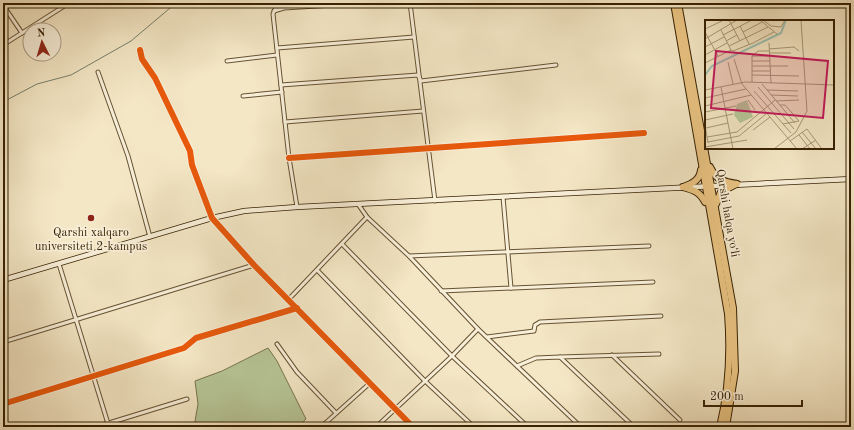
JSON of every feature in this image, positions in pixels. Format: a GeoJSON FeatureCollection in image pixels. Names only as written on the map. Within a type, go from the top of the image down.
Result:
{"type":"FeatureCollection","features":[{"type":"Feature","properties":{"kind":"highway","name":"Qarshi halqa yoʻli"},"geometry":{"type":"LineString","coordinates":[[674,3],[709,213],[727,308],[730,340],[727,391],[720,427]]}},
{"type":"Feature","properties":{"kind":"highway","name":"Qarshi halqa yoʻli"},"geometry":{"type":"LineString","coordinates":[[678,3],[705,147]]}},
{"type":"Feature","properties":{"kind":"highway","name":"Qarshi halqa yoʻli"},"geometry":{"type":"LineString","coordinates":[[705,149],[734,316],[735,371],[726,427]]}},
{"type":"Feature","properties":{"kind":"highway"},"geometry":{"type":"LineString","coordinates":[[683,187],[690,185],[701,174],[701,163]]}},
{"type":"Feature","properties":{"kind":"highway"},"geometry":{"type":"LineString","coordinates":[[708,163],[716,177],[724,182],[737,184]]}},
{"type":"Feature","properties":{"kind":"highway"},"geometry":{"type":"LineString","coordinates":[[715,208],[717,198],[721,192],[737,184]]}},
{"type":"Feature","properties":{"kind":"highway"},"geometry":{"type":"LineString","coordinates":[[683,187],[694,190],[702,195],[709,213]]}},
{"type":"Feature","properties":{"kind":"main road"},"geometry":{"type":"LineString","coordinates":[[3,280],[212,218],[244,211],[296,207],[851,179]]}},
{"type":"Feature","properties":{"kind":"street"},"geometry":{"type":"LineString","coordinates":[[39,22],[69,3]]}},
{"type":"Feature","properties":{"kind":"street"},"geometry":{"type":"LineString","coordinates":[[278,3],[274,11],[277,56],[296,207]]}},
{"type":"Feature","properties":{"kind":"street"},"geometry":{"type":"LineString","coordinates":[[274,11],[284,8],[365,3]]}},
{"type":"Feature","properties":{"kind":"street"},"geometry":{"type":"LineString","coordinates":[[410,3],[435,201]]}},
{"type":"Feature","properties":{"kind":"street"},"geometry":{"type":"LineString","coordinates":[[3,5],[22,33],[3,45]]}},
{"type":"Feature","properties":{"kind":"street"},"geometry":{"type":"LineString","coordinates":[[277,48],[414,37]]}},
{"type":"Feature","properties":{"kind":"street"},"geometry":{"type":"LineString","coordinates":[[140,50],[142,59],[154,78],[190,151],[192,166],[212,218],[254,265],[413,427]]}},
{"type":"Feature","properties":{"kind":"street"},"geometry":{"type":"LineString","coordinates":[[228,61],[277,56]]}},
{"type":"Feature","properties":{"kind":"street"},"geometry":{"type":"LineString","coordinates":[[418,75],[421,81],[556,65]]}},
{"type":"Feature","properties":{"kind":"street"},"geometry":{"type":"LineString","coordinates":[[98,72],[128,156],[150,237]]}},
{"type":"Feature","properties":{"kind":"street"},"geometry":{"type":"LineString","coordinates":[[281,85],[418,75]]}},
{"type":"Feature","properties":{"kind":"street"},"geometry":{"type":"LineString","coordinates":[[243,96],[282,92]]}},
{"type":"Feature","properties":{"kind":"street"},"geometry":{"type":"LineString","coordinates":[[285,122],[423,112]]}},
{"type":"Feature","properties":{"kind":"street"},"geometry":{"type":"LineString","coordinates":[[289,158],[644,133]]}},
{"type":"Feature","properties":{"kind":"street"},"geometry":{"type":"LineString","coordinates":[[503,197],[511,288]]}},
{"type":"Feature","properties":{"kind":"street"},"geometry":{"type":"LineString","coordinates":[[358,204],[367,217],[409,256],[486,337],[580,427]]}},
{"type":"Feature","properties":{"kind":"street"},"geometry":{"type":"LineString","coordinates":[[289,299],[367,217]]}},
{"type":"Feature","properties":{"kind":"street"},"geometry":{"type":"LineString","coordinates":[[342,244],[452,356],[528,427]]}},
{"type":"Feature","properties":{"kind":"street"},"geometry":{"type":"LineString","coordinates":[[409,256],[649,246]]}},
{"type":"Feature","properties":{"kind":"street"},"geometry":{"type":"LineString","coordinates":[[59,264],[109,425]]}},
{"type":"Feature","properties":{"kind":"street"},"geometry":{"type":"LineString","coordinates":[[3,342],[254,265]]}},
{"type":"Feature","properties":{"kind":"street"},"geometry":{"type":"LineString","coordinates":[[317,270],[424,380],[474,427]]}},
{"type":"Feature","properties":{"kind":"street"},"geometry":{"type":"LineString","coordinates":[[441,291],[653,282]]}},
{"type":"Feature","properties":{"kind":"street"},"geometry":{"type":"LineString","coordinates":[[3,404],[184,348],[196,338],[297,308]]}},
{"type":"Feature","properties":{"kind":"street"},"geometry":{"type":"LineString","coordinates":[[486,337],[534,331],[535,325],[540,322],[661,316]]}},
{"type":"Feature","properties":{"kind":"street"},"geometry":{"type":"LineString","coordinates":[[376,427],[424,380],[452,356],[478,328]]}},
{"type":"Feature","properties":{"kind":"street"},"geometry":{"type":"LineString","coordinates":[[277,344],[297,372],[336,413]]}},
{"type":"Feature","properties":{"kind":"street"},"geometry":{"type":"LineString","coordinates":[[517,366],[536,358],[659,354]]}},
{"type":"Feature","properties":{"kind":"street"},"geometry":{"type":"LineString","coordinates":[[612,355],[680,420]]}},
{"type":"Feature","properties":{"kind":"street"},"geometry":{"type":"LineString","coordinates":[[560,357],[634,427]]}},
{"type":"Feature","properties":{"kind":"street"},"geometry":{"type":"LineString","coordinates":[[321,427],[370,383]]}},
{"type":"Feature","properties":{"kind":"street"},"geometry":{"type":"LineString","coordinates":[[96,427],[109,425],[187,399]]}},
{"type":"Feature","properties":{"kind":"green space"},"geometry":{"type":"Polygon","coordinates":[[[268,348],[277,361],[306,419],[302,423],[304,427],[194,427],[198,404],[195,381],[222,371],[268,348]]]}},
{"type":"Feature","properties":{"kind":"waterway"},"geometry":{"type":"LineString","coordinates":[[3,102],[37,84],[71,75],[131,41],[176,3]]}},
{"type":"Feature","properties":{"kind":"cycle path"},"geometry":{"type":"LineString","coordinates":[[140,50],[142,59],[155,78],[190,151],[192,165],[212,218],[254,265],[413,427]]}},
{"type":"Feature","properties":{"kind":"cycle path"},"geometry":{"type":"LineString","coordinates":[[289,158],[644,133]]}},
{"type":"Feature","properties":{"kind":"cycle path"},"geometry":{"type":"LineString","coordinates":[[3,404],[184,348],[196,338],[297,308]]}},
{"type":"Feature","properties":{"kind":"place","name":"Qarshi xalqaro universiteti 2-kampus"},"geometry":{"type":"Point","coordinates":[91,218]}}]}
